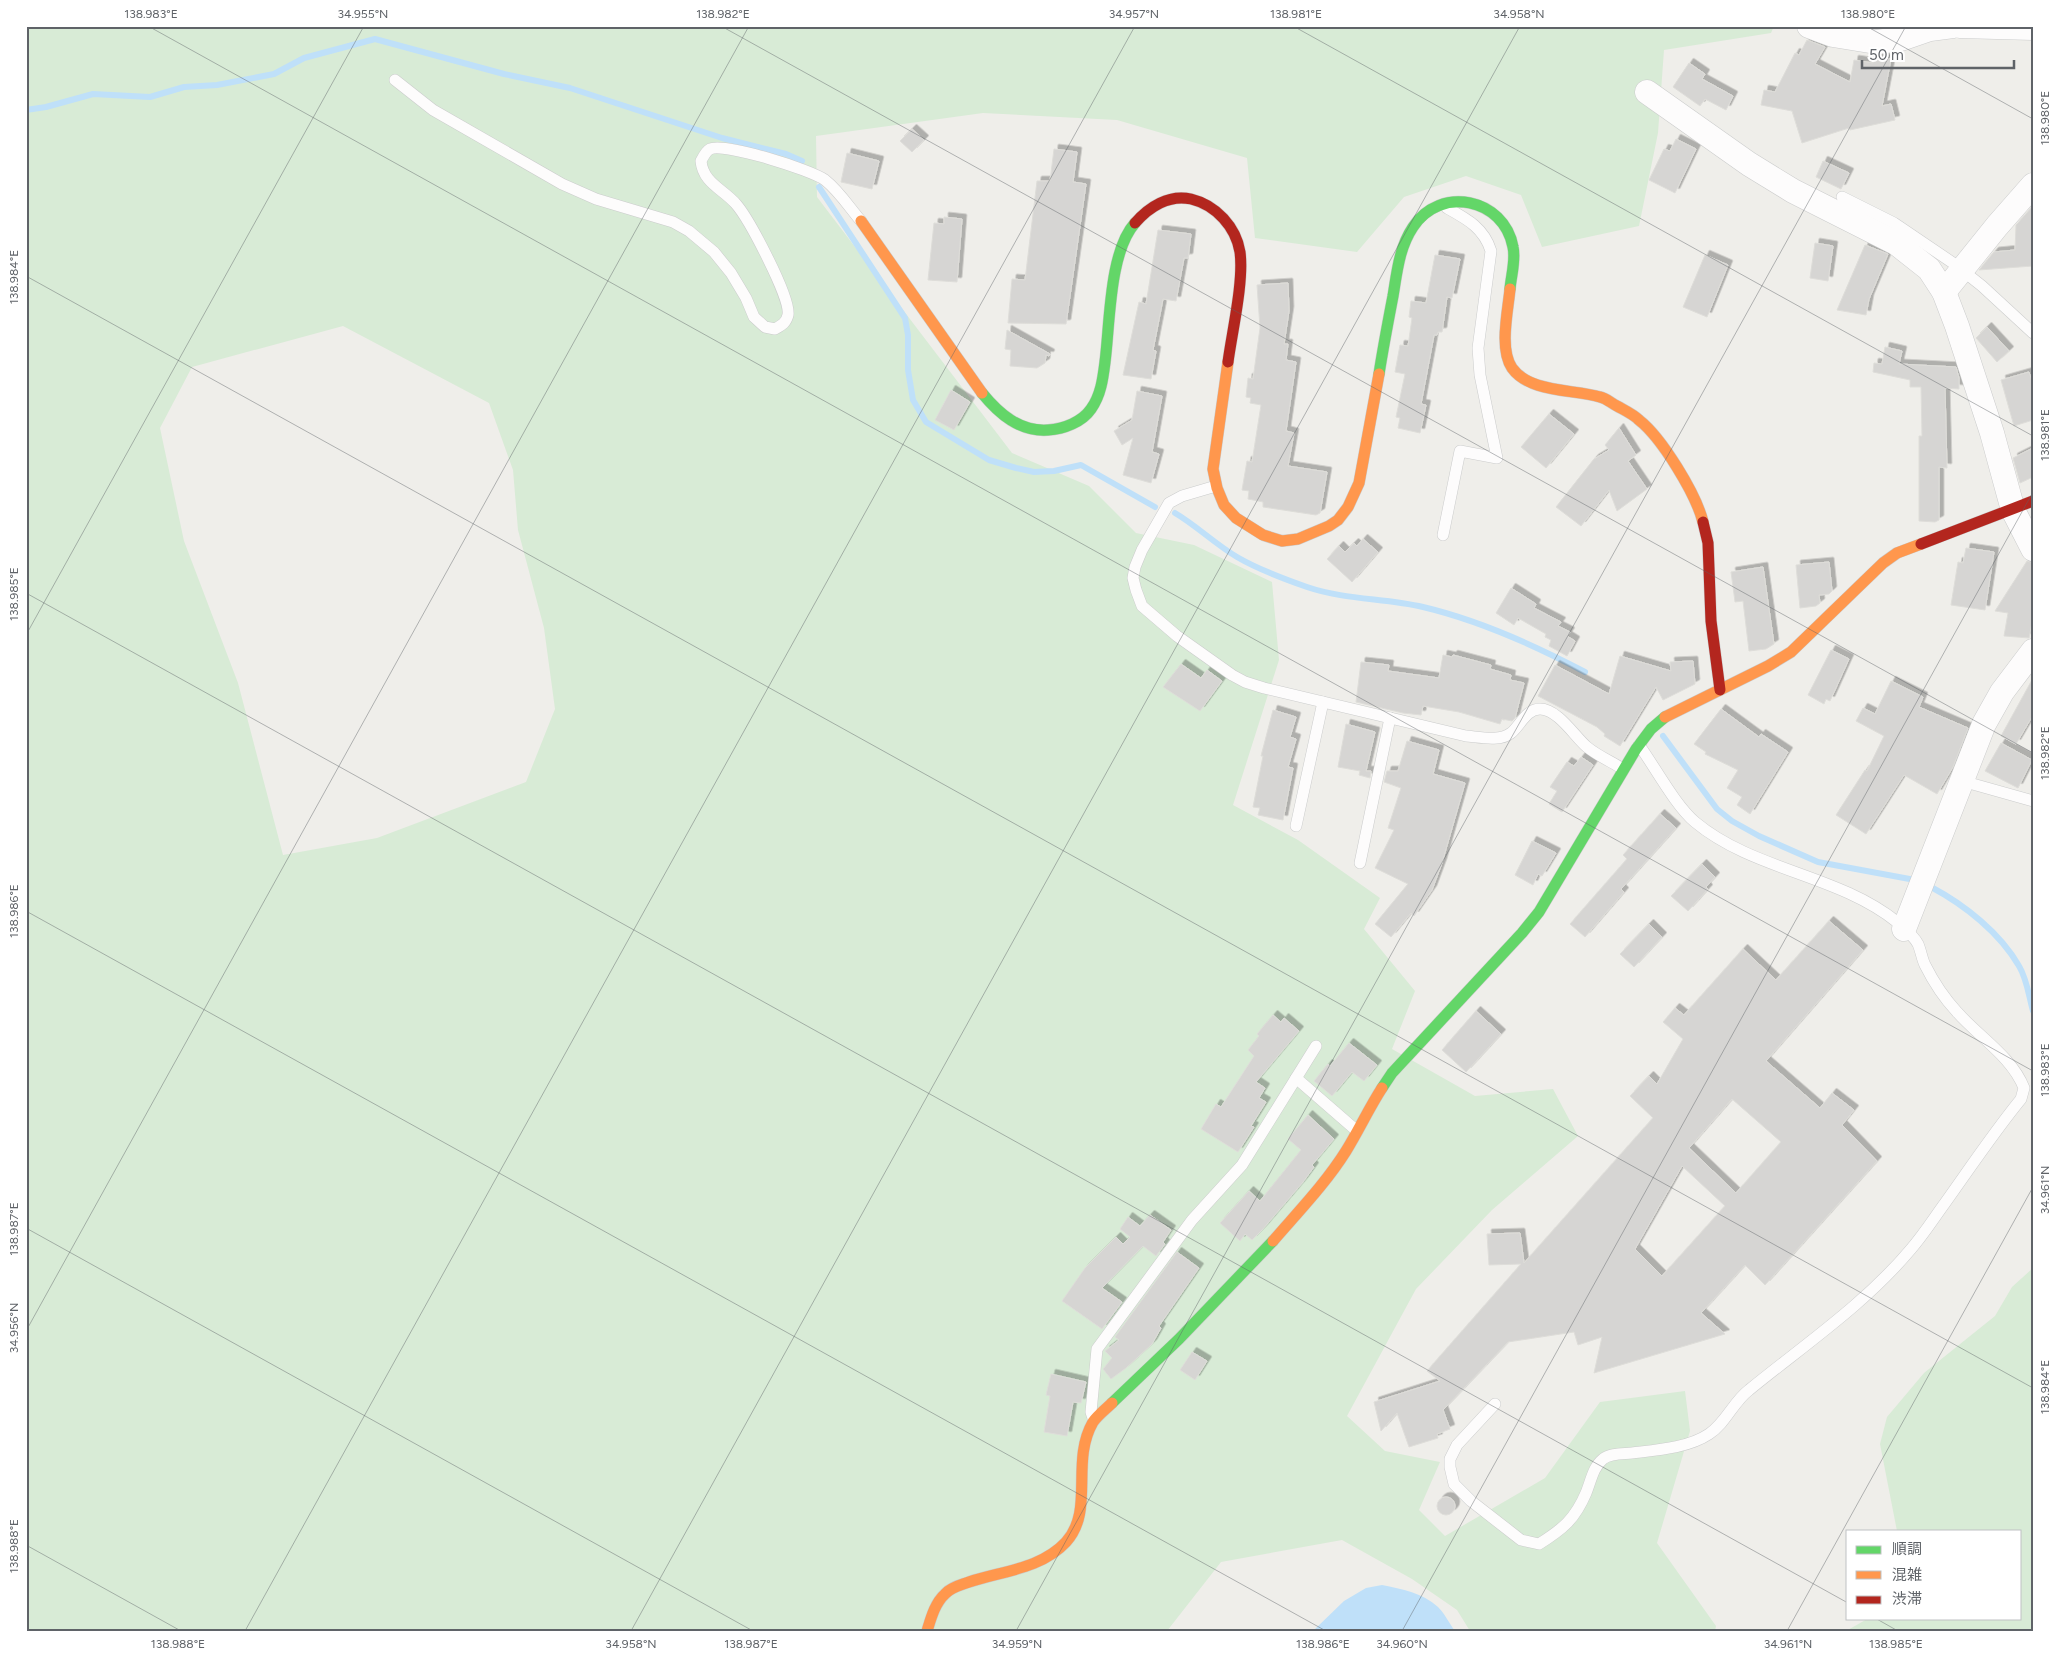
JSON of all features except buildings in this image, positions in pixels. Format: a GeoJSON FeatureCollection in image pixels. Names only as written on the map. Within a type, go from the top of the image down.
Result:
{"type":"FeatureCollection","features":[{"type":"Feature","properties":{"kind":"street"},"geometry":{"type":"LineString","coordinates":[[1809,26],[1833,35],[1876,42],[1901,39],[1930,29],[1953,26]]}},
{"type":"Feature","properties":{"kind":"street"},"geometry":{"type":"LineString","coordinates":[[1960,26],[2033,28]]}},
{"type":"Feature","properties":{"kind":"street"},"geometry":{"type":"LineString","coordinates":[[1647,92],[1749,164],[1793,191],[1896,243],[1929,269],[1944,292],[1992,433],[2023,506],[2033,549]]}},
{"type":"Feature","properties":{"kind":"street"},"geometry":{"type":"LineString","coordinates":[[1944,292],[2033,185]]}},
{"type":"Feature","properties":{"kind":"street"},"geometry":{"type":"LineString","coordinates":[[861,221],[997,411],[1010,422],[1022,427],[1042,431],[1060,428],[1082,419],[1090,412],[1097,400],[1108,347],[1119,256],[1130,228],[1154,206],[1175,197],[1191,198],[1207,204],[1225,218],[1233,232],[1241,256],[1240,278],[1213,469],[1216,486],[1225,507],[1235,518],[1274,540],[1288,541],[1300,539],[1328,528],[1338,520],[1348,507],[1359,483],[1401,250],[1409,232],[1426,212],[1438,204],[1461,201],[1480,204],[1493,211],[1502,221],[1512,239],[1514,249],[1514,265],[1505,338],[1507,358],[1512,368],[1523,379],[1538,386],[1602,397],[1632,414],[1658,440],[1691,489],[1702,518],[1708,543],[1712,621],[1720,690]]}},
{"type":"Feature","properties":{"kind":"street"},"geometry":{"type":"LineString","coordinates":[[927,1631],[937,1606],[944,1595],[954,1588],[979,1578],[1032,1564],[1051,1555],[1066,1543],[1076,1529],[1082,1504],[1082,1455],[1088,1433],[1094,1421],[1179,1339],[1274,1240],[1316,1192],[1346,1151],[1368,1109],[1392,1073],[1522,933],[1539,912],[1639,745],[1651,729],[1668,715],[1768,666],[1790,652],[1883,563],[1897,553],[2023,506]]}},
{"type":"Feature","properties":{"kind":"street"},"geometry":{"type":"LineString","coordinates":[[1904,929],[1984,724],[2002,692],[2033,651]]}},
{"type":"Feature","properties":{"kind":"lane"},"geometry":{"type":"LineString","coordinates":[[395,80],[433,110],[562,184],[596,199],[673,222],[690,231],[714,252],[746,298],[754,317],[764,327],[775,329],[785,323],[788,313],[782,289],[749,222],[735,203],[705,177],[701,161],[706,153],[711,148],[725,148],[800,168],[823,179],[835,189],[861,221]]}},
{"type":"Feature","properties":{"kind":"lane"},"geometry":{"type":"LineString","coordinates":[[1842,197],[1894,223],[1962,270],[2033,333]]}},
{"type":"Feature","properties":{"kind":"lane"},"geometry":{"type":"LineString","coordinates":[[1438,204],[1466,218],[1479,228],[1487,240],[1491,251],[1478,348],[1480,375],[1496,458],[1460,451],[1443,535]]}},
{"type":"Feature","properties":{"kind":"lane"},"geometry":{"type":"LineString","coordinates":[[1216,486],[1182,496],[1168,503],[1134,568],[1133,578],[1142,606],[1177,636],[1210,660],[1245,682],[1264,688],[1466,736],[1492,738],[1510,734],[1522,719],[1541,709],[1549,712],[1565,724],[1589,748],[1624,770]]}},
{"type":"Feature","properties":{"kind":"lane"},"geometry":{"type":"LineString","coordinates":[[1296,826],[1323,702]]}},
{"type":"Feature","properties":{"kind":"lane"},"geometry":{"type":"LineString","coordinates":[[1360,863],[1390,718]]}},
{"type":"Feature","properties":{"kind":"lane"},"geometry":{"type":"LineString","coordinates":[[1495,1404],[1457,1445],[1450,1459],[1454,1484],[1471,1501],[1521,1540],[1539,1544],[1560,1531],[1574,1517],[1587,1492],[1594,1471],[1603,1459],[1616,1455],[1684,1445],[1708,1435],[1722,1424],[1743,1394],[1831,1325],[1883,1279],[1912,1248],[2021,1099],[2024,1088],[2016,1071],[2004,1057],[1988,1044],[1944,998],[1925,964],[1917,943],[1904,929],[1880,911],[1844,892],[1762,860],[1713,835],[1692,820],[1639,745]]}},
{"type":"Feature","properties":{"kind":"lane"},"geometry":{"type":"LineString","coordinates":[[1962,781],[2033,801]]}},
{"type":"Feature","properties":{"kind":"lane"},"geometry":{"type":"LineString","coordinates":[[1094,1421],[1091,1412],[1097,1349],[1192,1220],[1242,1164],[1316,1046]]}},
{"type":"Feature","properties":{"kind":"lane"},"geometry":{"type":"LineString","coordinates":[[1296,1078],[1356,1131]]}},
{"type":"Feature","properties":{"kind":"green space"},"geometry":{"type":"Polygon","coordinates":[[[26,26],[1774,26],[1771,33],[1664,50],[1658,133],[1639,226],[1542,247],[1521,195],[1466,176],[1404,197],[1357,252],[1255,238],[1247,158],[1117,120],[983,113],[816,136],[817,197],[1012,453],[1089,486],[1136,533],[1194,545],[1272,582],[1279,660],[1233,805],[1298,840],[1380,898],[1364,929],[1415,991],[1392,1049],[1475,1096],[1553,1089],[1578,1136],[1492,1210],[1416,1289],[1347,1416],[1385,1451],[1440,1462],[1419,1510],[1445,1536],[1545,1478],[1600,1402],[1685,1391],[1690,1431],[1657,1543],[1716,1626],[1715,1631],[1470,1631],[1457,1610],[1412,1579],[1342,1540],[1221,1562],[1167,1631],[26,1631],[26,26]],[[343,326],[192,367],[160,428],[184,541],[238,683],[283,855],[377,838],[526,782],[555,709],[544,628],[518,530],[513,470],[489,403],[343,326]]]}},
{"type":"Feature","properties":{"kind":"green space"},"geometry":{"type":"Polygon","coordinates":[[[2033,1268],[2033,1631],[1846,1631],[1865,1620],[2022,1620],[2022,1530],[1897,1530],[1880,1444],[1887,1417],[1924,1373],[1995,1316],[2012,1287],[2033,1268]]]}},
{"type":"Feature","properties":{"kind":"water"},"geometry":{"type":"Polygon","coordinates":[[[1382,1585],[1412,1592],[1426,1598],[1440,1610],[1455,1631],[1313,1631],[1344,1601],[1366,1588],[1382,1585]]]}},
{"type":"Feature","properties":{"kind":"waterway"},"geometry":{"type":"LineString","coordinates":[[26,110],[46,107],[93,94],[150,97],[184,87],[217,85],[274,74],[304,58],[375,39],[504,74],[570,88],[722,138],[786,154],[802,161]]}},
{"type":"Feature","properties":{"kind":"waterway"},"geometry":{"type":"LineString","coordinates":[[819,187],[905,318],[908,335],[908,370],[913,400],[926,422],[989,460],[1034,472],[1054,471],[1081,465],[1155,507]]}},
{"type":"Feature","properties":{"kind":"waterway"},"geometry":{"type":"LineString","coordinates":[[1175,513],[1237,557],[1281,577],[1321,591],[1409,604],[1444,612],[1486,626],[1585,672]]}},
{"type":"Feature","properties":{"kind":"waterway"},"geometry":{"type":"LineString","coordinates":[[1663,736],[1717,809],[1732,821],[1759,836],[1818,862],[1915,880]]}},
{"type":"Feature","properties":{"kind":"waterway"},"geometry":{"type":"LineString","coordinates":[[1931,887],[1969,911],[2002,942],[2022,971],[2033,1011]]}},
{"type":"Feature","properties":{"kind":"traffic: fast"},"geometry":{"type":"LineString","coordinates":[[1379,374],[1397,269],[1408,235],[1425,214],[1439,206],[1454,202],[1470,203],[1485,208],[1497,217],[1507,230],[1514,252],[1510,289]]}},
{"type":"Feature","properties":{"kind":"traffic: fast"},"geometry":{"type":"LineString","coordinates":[[982,393],[1003,414],[1019,425],[1028,428],[1038,430],[1060,428],[1078,421],[1087,414],[1097,398],[1102,380],[1115,270],[1126,236],[1135,223]]}},
{"type":"Feature","properties":{"kind":"traffic: fast"},"geometry":{"type":"LineString","coordinates":[[1382,1088],[1392,1073],[1522,933],[1539,912],[1636,749],[1651,729],[1665,717]]}},
{"type":"Feature","properties":{"kind":"traffic: fast"},"geometry":{"type":"LineString","coordinates":[[1112,1403],[1179,1339],[1273,1241]]}},
{"type":"Feature","properties":{"kind":"traffic: slow"},"geometry":{"type":"LineString","coordinates":[[861,221],[982,393]]}},
{"type":"Feature","properties":{"kind":"traffic: slow"},"geometry":{"type":"LineString","coordinates":[[1510,289],[1505,340],[1508,360],[1512,368],[1530,382],[1553,389],[1589,394],[1602,398],[1637,418],[1658,440],[1677,467],[1686,482],[1703,522]]}},
{"type":"Feature","properties":{"kind":"traffic: slow"},"geometry":{"type":"LineString","coordinates":[[1228,362],[1213,469],[1217,488],[1224,505],[1236,518],[1263,535],[1282,541],[1298,539],[1329,526],[1338,520],[1348,507],[1359,483],[1379,374]]}},
{"type":"Feature","properties":{"kind":"traffic: slow"},"geometry":{"type":"LineString","coordinates":[[1665,717],[1768,666],[1791,652],[1883,563],[1897,553],[1921,544]]}},
{"type":"Feature","properties":{"kind":"traffic: slow"},"geometry":{"type":"LineString","coordinates":[[1273,1241],[1338,1163],[1382,1088]]}},
{"type":"Feature","properties":{"kind":"traffic: slow"},"geometry":{"type":"LineString","coordinates":[[927,1631],[936,1606],[947,1592],[956,1586],[1033,1564],[1056,1551],[1066,1542],[1075,1529],[1079,1515],[1083,1453],[1086,1437],[1093,1422],[1112,1403]]}},
{"type":"Feature","properties":{"kind":"traffic: jam"},"geometry":{"type":"LineString","coordinates":[[1135,223],[1160,203],[1175,198],[1183,198],[1209,206],[1229,226],[1238,243],[1241,264],[1239,292],[1228,362]]}},
{"type":"Feature","properties":{"kind":"traffic: jam"},"geometry":{"type":"LineString","coordinates":[[1921,544],[2033,501]]}},
{"type":"Feature","properties":{"kind":"traffic: jam"},"geometry":{"type":"LineString","coordinates":[[1703,522],[1708,543],[1711,621],[1720,690]]}}]}
